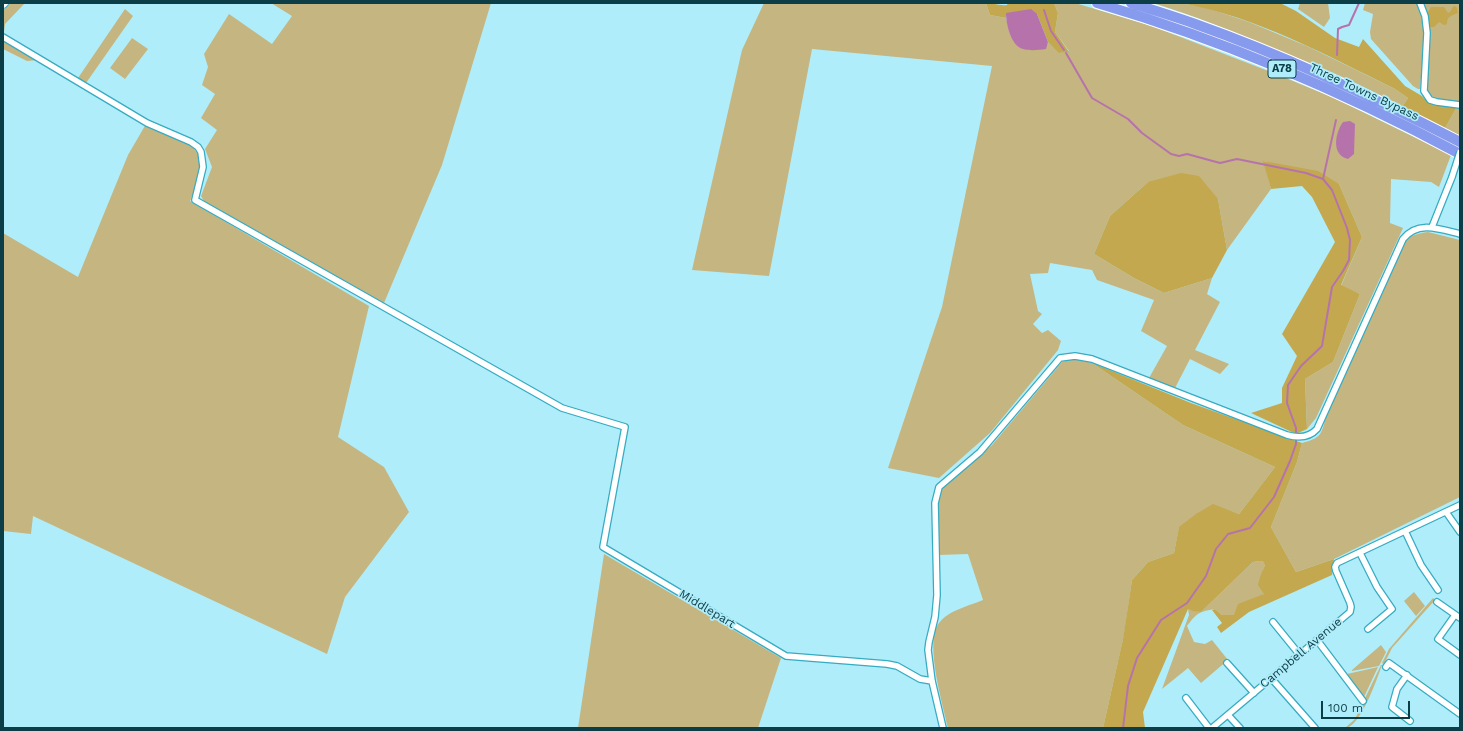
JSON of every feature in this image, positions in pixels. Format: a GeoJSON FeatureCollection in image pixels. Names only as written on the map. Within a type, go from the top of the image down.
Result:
{"type":"FeatureCollection","features":[{"type":"Feature","properties":{"kind":"highway","name":"Three Towns Bypass"},"geometry":{"type":"LineString","coordinates":[[1097,3],[1193,35],[1308,80],[1378,112],[1460,153]]}},
{"type":"Feature","properties":{"kind":"highway","name":"Three Towns Bypass"},"geometry":{"type":"LineString","coordinates":[[1132,3],[1197,24],[1311,70],[1368,96],[1460,142]]}},
{"type":"Feature","properties":{"kind":"street"},"geometry":{"type":"LineString","coordinates":[[1420,3],[1425,16],[1427,32],[1424,91],[1430,100],[1460,105]]}},
{"type":"Feature","properties":{"kind":"street","name":"Middlepart"},"geometry":{"type":"LineString","coordinates":[[3,37],[141,119],[191,142],[198,147],[201,152],[204,167],[195,200],[562,408],[625,427],[604,547],[786,656],[887,664],[897,666],[920,679],[932,681]]}},
{"type":"Feature","properties":{"kind":"street"},"geometry":{"type":"LineString","coordinates":[[1432,227],[1460,153]]}},
{"type":"Feature","properties":{"kind":"street"},"geometry":{"type":"LineString","coordinates":[[943,728],[932,681],[929,642],[935,617],[937,595],[935,504],[939,488],[946,480],[980,452],[1060,358],[1075,356],[1092,359],[1292,436],[1308,436],[1314,433],[1317,429],[1403,239],[1410,232],[1419,227],[1432,227],[1460,234]]}},
{"type":"Feature","properties":{"kind":"street"},"geometry":{"type":"LineString","coordinates":[[1368,629],[1392,609],[1377,587],[1360,553],[1460,506]]}},
{"type":"Feature","properties":{"kind":"street"},"geometry":{"type":"LineString","coordinates":[[1446,512],[1460,532]]}},
{"type":"Feature","properties":{"kind":"street"},"geometry":{"type":"LineString","coordinates":[[1405,531],[1422,565],[1438,590]]}},
{"type":"Feature","properties":{"kind":"street","name":"Campbell Avenue"},"geometry":{"type":"LineString","coordinates":[[1210,728],[1228,715],[1317,640],[1350,610],[1350,603],[1335,566],[1337,563],[1360,553]]}},
{"type":"Feature","properties":{"kind":"street"},"geometry":{"type":"LineString","coordinates":[[1437,602],[1460,618]]}},
{"type":"Feature","properties":{"kind":"street"},"geometry":{"type":"LineString","coordinates":[[1455,615],[1438,640],[1460,655]]}},
{"type":"Feature","properties":{"kind":"street"},"geometry":{"type":"LineString","coordinates":[[1273,622],[1299,654]]}},
{"type":"Feature","properties":{"kind":"street"},"geometry":{"type":"LineString","coordinates":[[1317,640],[1363,701]]}},
{"type":"Feature","properties":{"kind":"street"},"geometry":{"type":"LineString","coordinates":[[1227,663],[1254,693]]}},
{"type":"Feature","properties":{"kind":"street"},"geometry":{"type":"LineString","coordinates":[[1386,667],[1389,663],[1460,714]]}},
{"type":"Feature","properties":{"kind":"street"},"geometry":{"type":"LineString","coordinates":[[1406,675],[1397,689],[1392,707],[1410,721]]}},
{"type":"Feature","properties":{"kind":"street"},"geometry":{"type":"LineString","coordinates":[[1271,678],[1315,728]]}},
{"type":"Feature","properties":{"kind":"street"},"geometry":{"type":"LineString","coordinates":[[1186,698],[1210,728]]}},
{"type":"Feature","properties":{"kind":"street"},"geometry":{"type":"LineString","coordinates":[[1228,715],[1240,728]]}},
{"type":"Feature","properties":{"kind":"shaded area"},"geometry":{"type":"Polygon","coordinates":[[[10,3],[25,3],[5,24],[4,32],[3,10],[10,3]]]}},
{"type":"Feature","properties":{"kind":"shaded area"},"geometry":{"type":"Polygon","coordinates":[[[271,3],[491,3],[442,165],[384,303],[204,201],[201,196],[212,167],[205,149],[217,130],[201,118],[215,94],[202,85],[208,67],[204,54],[229,14],[272,44],[292,16],[271,3]]]}},
{"type":"Feature","properties":{"kind":"shaded area"},"geometry":{"type":"Polygon","coordinates":[[[764,3],[986,3],[990,15],[1006,18],[1011,36],[1045,49],[1048,42],[1060,53],[1069,51],[1055,32],[1058,13],[1054,3],[1075,3],[1152,26],[1276,74],[1334,98],[1451,155],[1439,187],[1431,182],[1391,179],[1390,223],[1403,228],[1316,418],[1307,429],[1305,379],[1333,362],[1360,294],[1341,286],[1362,237],[1339,184],[1264,161],[1271,189],[1227,250],[1218,199],[1148,182],[1110,216],[1094,254],[1134,278],[1164,293],[1212,278],[1207,294],[1220,302],[1195,350],[1229,364],[1220,374],[1190,359],[1175,388],[1149,378],[1167,346],[1141,331],[1154,300],[1097,280],[1092,270],[1050,263],[1048,273],[1030,274],[1038,311],[1042,314],[1033,324],[1042,333],[1048,330],[1061,341],[1058,350],[990,433],[939,478],[888,468],[942,307],[992,66],[812,49],[769,276],[692,270],[742,50],[764,3]]]}},
{"type":"Feature","properties":{"kind":"shaded area"},"geometry":{"type":"Polygon","coordinates":[[[986,3],[1007,5],[1008,3],[1054,3],[1058,13],[1055,32],[1069,52],[1059,53],[1048,42],[1037,14],[1006,13],[1006,18],[990,15],[986,3]]]}},
{"type":"Feature","properties":{"kind":"shaded area"},"geometry":{"type":"Polygon","coordinates":[[[1153,3],[1181,3],[1207,8],[1249,22],[1309,47],[1395,89],[1408,98],[1402,107],[1356,83],[1307,62],[1215,24],[1153,3]]]}},
{"type":"Feature","properties":{"kind":"shaded area"},"geometry":{"type":"Polygon","coordinates":[[[1181,3],[1280,3],[1296,11],[1335,38],[1359,47],[1363,39],[1405,86],[1433,103],[1457,107],[1445,128],[1402,107],[1408,98],[1395,89],[1291,38],[1264,27],[1209,9],[1181,3]]]}},
{"type":"Feature","properties":{"kind":"shaded area"},"geometry":{"type":"Polygon","coordinates":[[[1300,3],[1328,3],[1330,18],[1324,27],[1298,9],[1300,3]]]}},
{"type":"Feature","properties":{"kind":"shaded area"},"geometry":{"type":"Polygon","coordinates":[[[1365,3],[1418,3],[1423,24],[1424,39],[1420,89],[1413,86],[1371,39],[1370,32],[1373,14],[1363,10],[1365,3]]]}},
{"type":"Feature","properties":{"kind":"shaded area"},"geometry":{"type":"Polygon","coordinates":[[[1423,3],[1460,3],[1460,103],[1436,98],[1426,89],[1430,30],[1429,21],[1423,3]]]}},
{"type":"Feature","properties":{"kind":"shaded area"},"geometry":{"type":"Polygon","coordinates":[[[1455,6],[1458,13],[1449,18],[1447,24],[1444,25],[1439,22],[1434,27],[1430,27],[1427,14],[1431,7],[1444,7],[1448,13],[1455,6]]]}},
{"type":"Feature","properties":{"kind":"shaded area"},"geometry":{"type":"Polygon","coordinates":[[[125,9],[133,16],[86,83],[78,78],[125,9]]]}},
{"type":"Feature","properties":{"kind":"shaded area"},"geometry":{"type":"Polygon","coordinates":[[[1031,9],[1037,14],[1048,42],[1046,49],[1023,49],[1015,44],[1010,34],[1006,13],[1031,9]]]}},
{"type":"Feature","properties":{"kind":"shaded area"},"geometry":{"type":"Polygon","coordinates":[[[132,38],[148,49],[125,79],[110,68],[132,38]]]}},
{"type":"Feature","properties":{"kind":"shaded area"},"geometry":{"type":"Polygon","coordinates":[[[3,41],[39,60],[27,61],[3,49],[3,41]]]}},
{"type":"Feature","properties":{"kind":"shaded area"},"geometry":{"type":"Polygon","coordinates":[[[1457,107],[1460,107],[1460,136],[1445,128],[1457,107]]]}},
{"type":"Feature","properties":{"kind":"shaded area"},"geometry":{"type":"Polygon","coordinates":[[[1350,121],[1355,124],[1354,154],[1348,159],[1339,153],[1336,143],[1338,132],[1343,122],[1350,121]]]}},
{"type":"Feature","properties":{"kind":"shaded area"},"geometry":{"type":"Polygon","coordinates":[[[146,124],[187,143],[199,155],[201,167],[198,182],[190,201],[369,306],[338,437],[384,467],[409,512],[345,597],[327,654],[33,516],[31,534],[3,531],[3,233],[78,277],[128,155],[146,124]]]}},
{"type":"Feature","properties":{"kind":"shaded area"},"geometry":{"type":"Polygon","coordinates":[[[1263,161],[1318,171],[1339,184],[1362,237],[1341,285],[1360,294],[1333,362],[1305,379],[1307,429],[1296,434],[1251,413],[1282,403],[1282,388],[1297,356],[1282,334],[1335,242],[1312,197],[1302,186],[1271,189],[1263,161]]]}},
{"type":"Feature","properties":{"kind":"shaded area"},"geometry":{"type":"Polygon","coordinates":[[[1181,173],[1199,176],[1218,199],[1227,250],[1212,278],[1164,293],[1134,278],[1094,254],[1110,216],[1148,182],[1181,173]]]}},
{"type":"Feature","properties":{"kind":"shaded area"},"geometry":{"type":"Polygon","coordinates":[[[1428,232],[1460,240],[1460,497],[1334,559],[1296,572],[1271,527],[1297,462],[1302,443],[1317,437],[1321,432],[1326,417],[1405,242],[1411,236],[1428,232]]]}},
{"type":"Feature","properties":{"kind":"shaded area"},"geometry":{"type":"Polygon","coordinates":[[[1075,359],[1092,363],[1183,425],[1275,467],[1239,514],[1213,505],[1179,528],[1174,553],[1148,562],[1132,580],[1124,635],[1103,728],[948,728],[936,674],[933,644],[935,632],[939,623],[948,615],[983,600],[968,554],[938,555],[938,502],[944,486],[992,445],[1062,362],[1075,359]]]}},
{"type":"Feature","properties":{"kind":"shaded area"},"geometry":{"type":"Polygon","coordinates":[[[1092,363],[1191,403],[1302,443],[1297,462],[1271,527],[1296,572],[1334,559],[1332,575],[1249,612],[1221,633],[1217,627],[1222,623],[1212,610],[1215,609],[1222,615],[1234,615],[1238,604],[1264,594],[1258,585],[1265,565],[1264,562],[1253,562],[1201,612],[1188,609],[1143,712],[1145,728],[1103,728],[1123,639],[1132,580],[1148,562],[1174,553],[1179,527],[1196,514],[1213,504],[1239,514],[1275,467],[1183,425],[1092,363]]]}},
{"type":"Feature","properties":{"kind":"shaded area"},"geometry":{"type":"Polygon","coordinates":[[[604,554],[781,658],[758,728],[578,728],[604,554]]]}},
{"type":"Feature","properties":{"kind":"shaded area"},"geometry":{"type":"Polygon","coordinates":[[[1253,562],[1265,562],[1263,570],[1264,594],[1234,615],[1222,615],[1215,609],[1205,611],[1198,614],[1187,626],[1194,642],[1205,644],[1212,640],[1228,660],[1201,683],[1188,668],[1162,689],[1189,615],[1188,609],[1201,612],[1253,562]]]}},
{"type":"Feature","properties":{"kind":"shaded area"},"geometry":{"type":"Polygon","coordinates":[[[1414,592],[1425,606],[1416,616],[1404,601],[1414,592]]]}},
{"type":"Feature","properties":{"kind":"shaded area"},"geometry":{"type":"Polygon","coordinates":[[[1433,598],[1435,600],[1392,648],[1384,664],[1382,663],[1389,649],[1433,598]]]}},
{"type":"Feature","properties":{"kind":"shaded area"},"geometry":{"type":"Polygon","coordinates":[[[1381,645],[1386,652],[1379,666],[1352,671],[1352,670],[1381,645]]]}},
{"type":"Feature","properties":{"kind":"shaded area"},"geometry":{"type":"Polygon","coordinates":[[[1381,665],[1372,691],[1362,712],[1351,726],[1345,728],[1355,719],[1381,665]]]}},
{"type":"Feature","properties":{"kind":"shaded area"},"geometry":{"type":"Polygon","coordinates":[[[1378,667],[1364,697],[1347,674],[1378,667]]]}},
{"type":"Feature","properties":{"kind":"waterway"},"geometry":{"type":"LineString","coordinates":[[1337,55],[1338,29],[1349,25],[1359,3]]}},
{"type":"Feature","properties":{"kind":"waterway"},"geometry":{"type":"LineString","coordinates":[[1044,10],[1051,31],[1064,50]]}},
{"type":"Feature","properties":{"kind":"waterway"},"geometry":{"type":"LineString","coordinates":[[1066,53],[1092,98],[1128,119],[1142,133],[1171,154],[1179,156],[1187,154],[1220,163],[1237,159],[1306,173],[1323,179],[1332,190],[1347,228],[1350,240],[1349,260],[1332,287],[1322,346],[1301,366],[1288,385],[1287,403],[1296,428],[1296,444],[1274,497],[1250,528],[1228,534],[1216,549],[1206,576],[1187,603],[1161,620],[1137,658],[1128,686],[1123,728]]}},
{"type":"Feature","properties":{"kind":"waterway"},"geometry":{"type":"LineString","coordinates":[[1323,179],[1336,120]]}}]}
